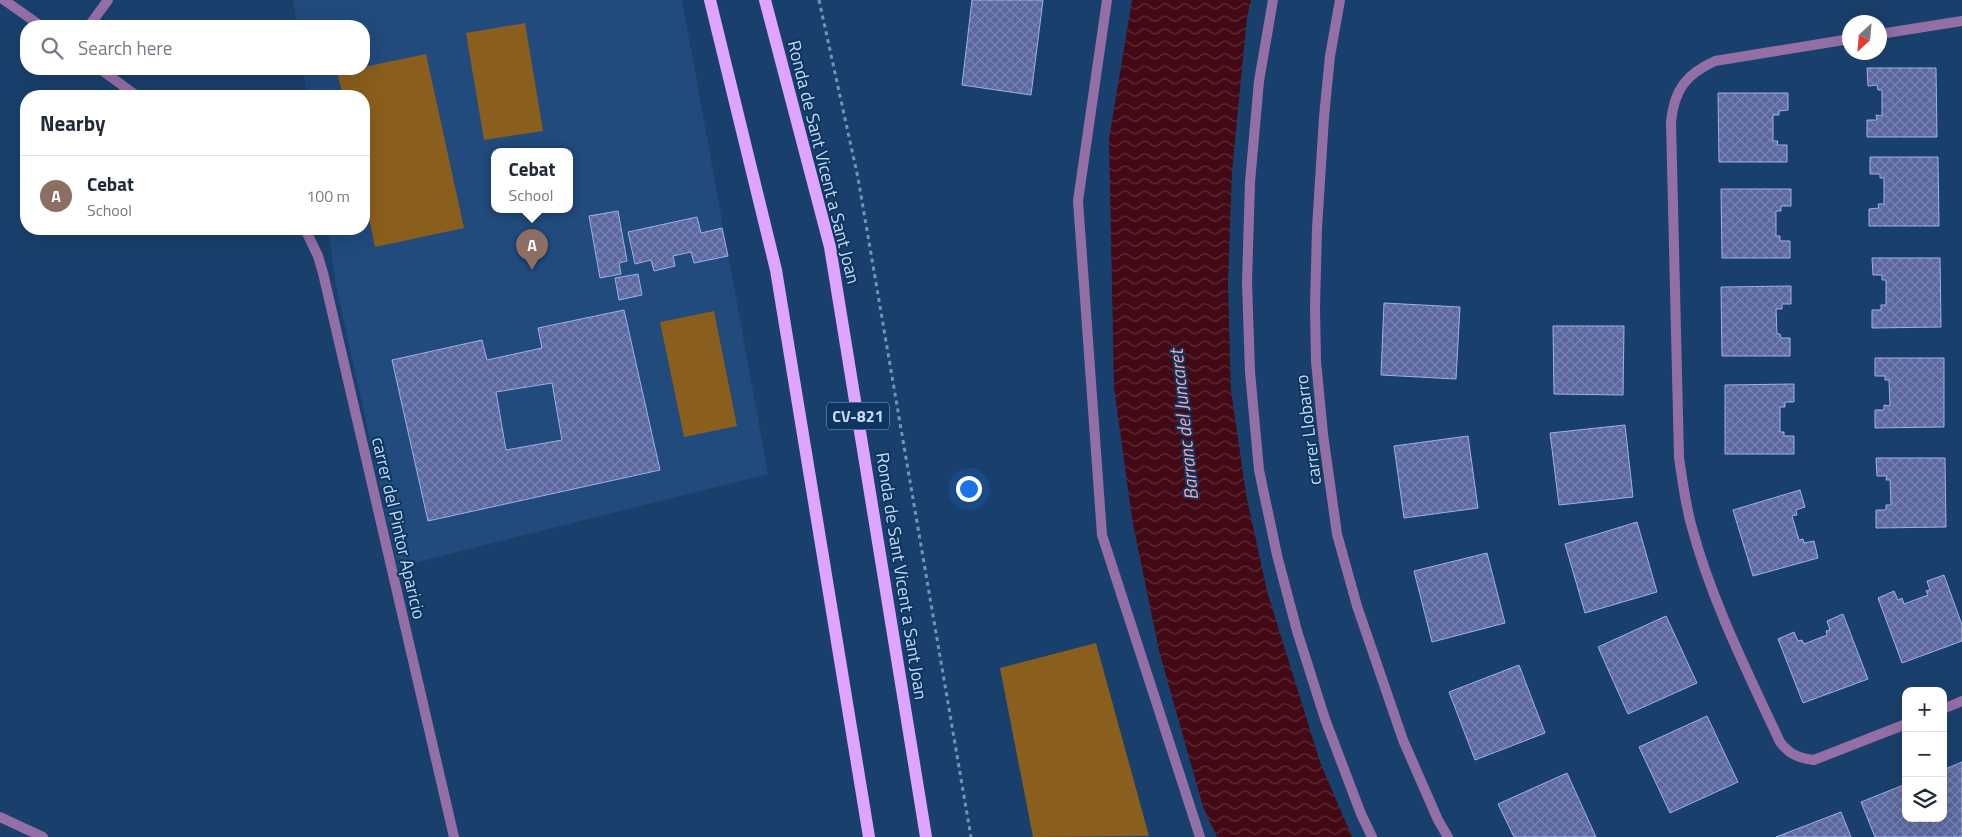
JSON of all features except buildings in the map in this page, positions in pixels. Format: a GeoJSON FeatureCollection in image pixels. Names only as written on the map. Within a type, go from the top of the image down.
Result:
{"type":"FeatureCollection","features":[{"type":"Feature","properties":{"kind":"main road","name":"CV-821"},"geometry":{"type":"LineString","coordinates":[[710,0],[776,270],[869,837]]}},
{"type":"Feature","properties":{"kind":"main road","name":"Ronda de Sant Vicent a Sant Joan"},"geometry":{"type":"LineString","coordinates":[[765,0],[830,247],[926,837]]}},
{"type":"Feature","properties":{"kind":"street"},"geometry":{"type":"LineString","coordinates":[[4,0],[32,20]]}},
{"type":"Feature","properties":{"kind":"street"},"geometry":{"type":"LineString","coordinates":[[93,20],[108,0]]}},
{"type":"Feature","properties":{"kind":"street"},"geometry":{"type":"LineString","coordinates":[[1107,0],[1078,201],[1102,535],[1200,837]]}},
{"type":"Feature","properties":{"kind":"street"},"geometry":{"type":"LineString","coordinates":[[1273,0],[1259,81],[1250,182],[1247,282],[1250,362],[1259,470],[1277,555],[1308,666],[1325,719],[1361,814],[1372,837]]}},
{"type":"Feature","properties":{"kind":"street","name":"carrer Llobarro"},"geometry":{"type":"LineString","coordinates":[[1340,0],[1328,82],[1317,228],[1316,361],[1323,434],[1337,534],[1357,606],[1403,740],[1438,820],[1448,837]]}},
{"type":"Feature","properties":{"kind":"street"},"geometry":{"type":"LineString","coordinates":[[1887,33],[1962,21]]}},
{"type":"Feature","properties":{"kind":"street"},"geometry":{"type":"LineString","coordinates":[[1842,40],[1715,61],[1698,69],[1684,83],[1673,103],[1671,122],[1679,457],[1691,525],[1707,574],[1732,638],[1780,742],[1787,752],[1799,758],[1814,760],[1902,726]]}},
{"type":"Feature","properties":{"kind":"street"},"geometry":{"type":"LineString","coordinates":[[108,75],[129,90]]}},
{"type":"Feature","properties":{"kind":"street","name":"carrer del Pintor Aparicio"},"geometry":{"type":"LineString","coordinates":[[308,235],[318,256],[323,273],[454,837]]}},
{"type":"Feature","properties":{"kind":"street"},"geometry":{"type":"LineString","coordinates":[[1947,707],[1962,701]]}},
{"type":"Feature","properties":{"kind":"street"},"geometry":{"type":"LineString","coordinates":[[0,817],[43,837]]}},
{"type":"Feature","properties":{"kind":"path"},"geometry":{"type":"LineString","coordinates":[[819,0],[858,178],[971,837]]}},
{"type":"Feature","properties":{"kind":"shaded area"},"geometry":{"type":"Polygon","coordinates":[[[293,0],[682,0],[768,474],[398,567],[336,285],[329,235],[370,235],[370,90],[306,90],[304,75],[370,75],[370,20],[296,20],[293,0]]]}},
{"type":"Feature","properties":{"kind":"shaded area"},"geometry":{"type":"Polygon","coordinates":[[[525,23],[543,131],[484,140],[466,33],[525,23]]]}},
{"type":"Feature","properties":{"kind":"shaded area"},"geometry":{"type":"Polygon","coordinates":[[[426,54],[464,228],[375,247],[370,222],[370,90],[342,90],[338,75],[370,75],[370,66],[426,54]]]}},
{"type":"Feature","properties":{"kind":"shaded area"},"geometry":{"type":"Polygon","coordinates":[[[714,311],[737,426],[684,437],[660,322],[714,311]]]}},
{"type":"Feature","properties":{"kind":"shaded area"},"geometry":{"type":"Polygon","coordinates":[[[1096,643],[1149,836],[1033,837],[1000,668],[1096,643]]]}},
{"type":"Feature","properties":{"kind":"water","name":"Barranc del Juncaret"},"geometry":{"type":"Polygon","coordinates":[[[1132,0],[1251,0],[1247,17],[1232,172],[1228,285],[1231,390],[1246,494],[1267,591],[1320,762],[1352,837],[1217,837],[1203,807],[1159,651],[1132,519],[1114,387],[1109,139],[1132,0]]]}},
{"type":"Feature","properties":{"kind":"place","name":"Cebat"},"geometry":{"type":"Point","coordinates":[532,270]}}]}
